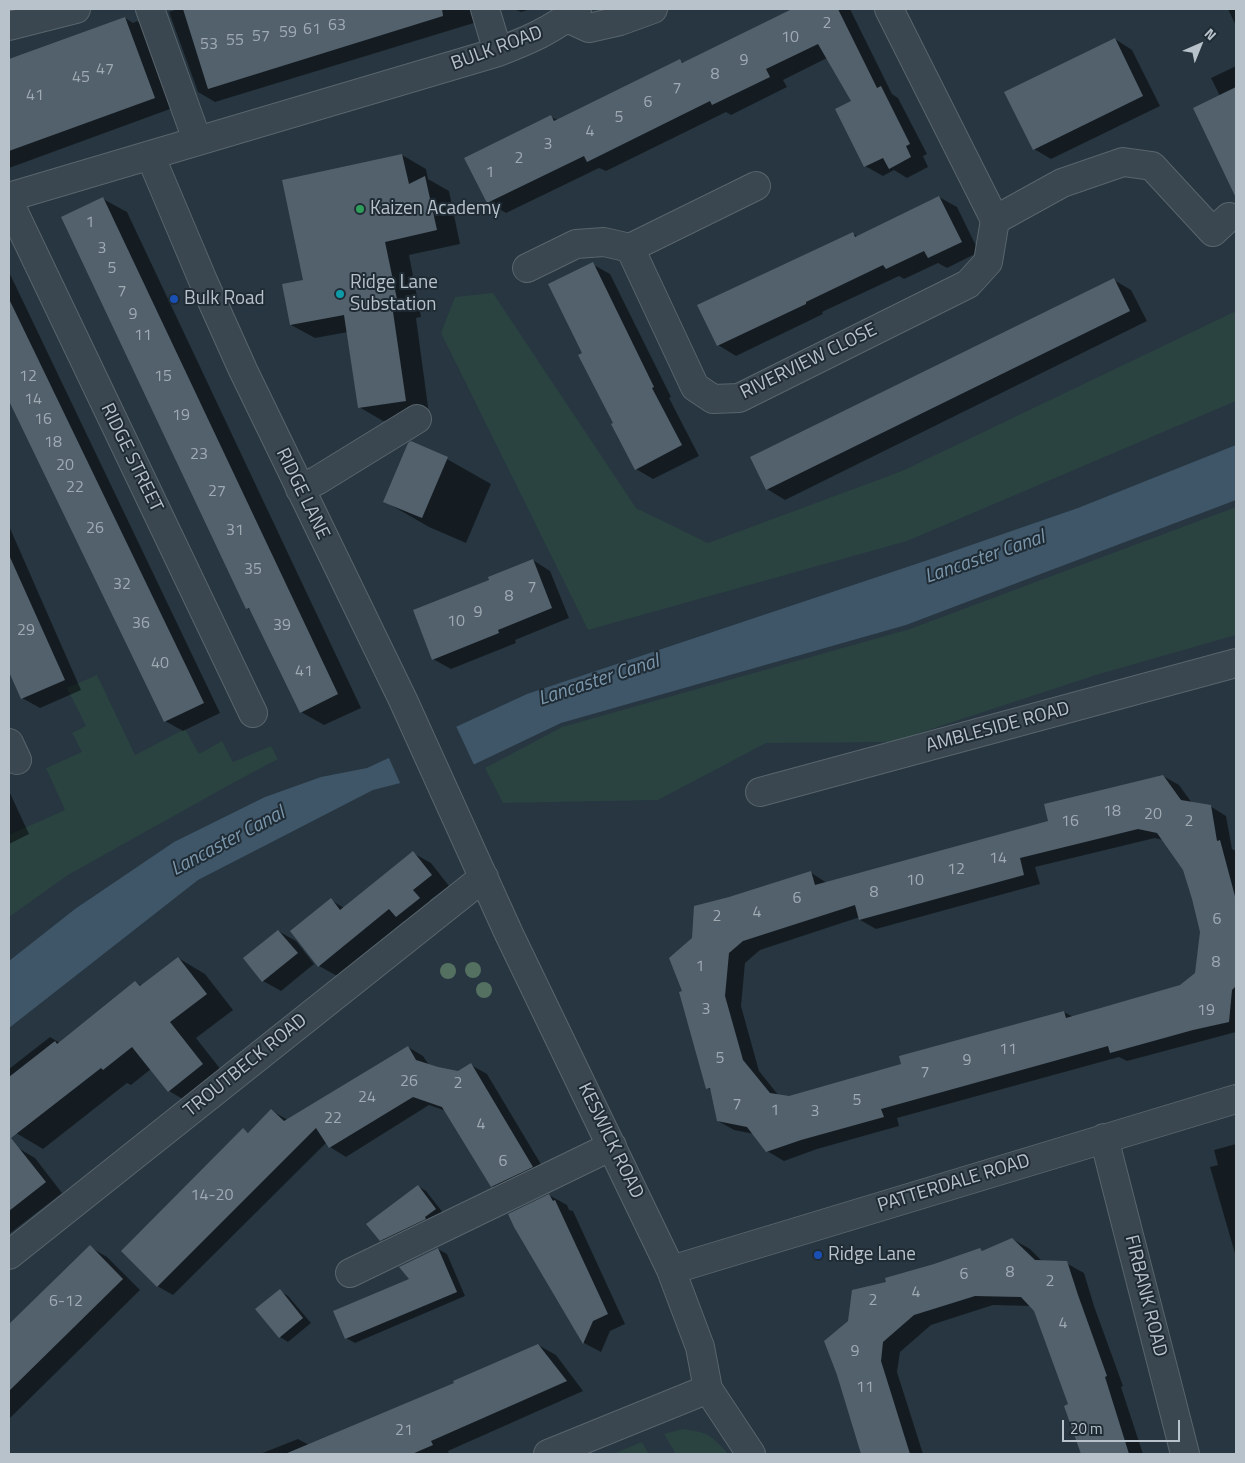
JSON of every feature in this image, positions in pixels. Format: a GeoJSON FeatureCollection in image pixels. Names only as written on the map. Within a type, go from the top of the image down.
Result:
{"type":"FeatureCollection","features":[{"type":"Feature","properties":{"kind":"street"},"geometry":{"type":"LineString","coordinates":[[9,26],[76,9]]}},
{"type":"Feature","properties":{"kind":"street"},"geometry":{"type":"LineString","coordinates":[[150,9],[198,140]]}},
{"type":"Feature","properties":{"kind":"street"},"geometry":{"type":"LineString","coordinates":[[486,9],[498,52]]}},
{"type":"Feature","properties":{"kind":"street"},"geometry":{"type":"LineString","coordinates":[[572,13],[589,28],[620,21],[653,9]]}},
{"type":"Feature","properties":{"kind":"street"},"geometry":{"type":"LineString","coordinates":[[889,9],[995,220],[1062,183],[1123,162],[1152,166],[1214,232],[1229,217]]}},
{"type":"Feature","properties":{"kind":"street","name":"BULK ROAD"},"geometry":{"type":"LineString","coordinates":[[9,196],[498,52],[536,37],[554,27],[572,13]]}},
{"type":"Feature","properties":{"kind":"street","name":"RIDGE LANE"},"geometry":{"type":"LineString","coordinates":[[150,155],[232,344],[300,489],[409,712],[462,829]]}},
{"type":"Feature","properties":{"kind":"street"},"geometry":{"type":"LineString","coordinates":[[527,268],[576,244],[604,242],[630,248],[756,186]]}},
{"type":"Feature","properties":{"kind":"street","name":"RIDGE STREET"},"geometry":{"type":"LineString","coordinates":[[9,202],[253,713]]}},
{"type":"Feature","properties":{"kind":"street","name":"RIVERVIEW CLOSE"},"geometry":{"type":"LineString","coordinates":[[630,248],[695,387],[714,399],[739,398],[968,284],[988,262],[995,220]]}},
{"type":"Feature","properties":{"kind":"street"},"geometry":{"type":"LineString","coordinates":[[300,489],[318,480],[417,419]]}},
{"type":"Feature","properties":{"kind":"street","name":"AMBLESIDE ROAD"},"geometry":{"type":"LineString","coordinates":[[760,792],[1236,665]]}},
{"type":"Feature","properties":{"kind":"street","name":"KESWICK ROAD"},"geometry":{"type":"LineString","coordinates":[[462,829],[510,934],[671,1270],[700,1347],[708,1389],[751,1454]]}},
{"type":"Feature","properties":{"kind":"street","name":"TROUTBECK ROAD"},"geometry":{"type":"LineString","coordinates":[[9,1255],[484,877]]}},
{"type":"Feature","properties":{"kind":"street","name":"PATTERDALE ROAD"},"geometry":{"type":"LineString","coordinates":[[671,1270],[1236,1099]]}},
{"type":"Feature","properties":{"kind":"street","name":"FIRBANK ROAD"},"geometry":{"type":"LineString","coordinates":[[1104,1138],[1185,1454]]}},
{"type":"Feature","properties":{"kind":"street"},"geometry":{"type":"LineString","coordinates":[[350,1273],[612,1146]]}},
{"type":"Feature","properties":{"kind":"street"},"geometry":{"type":"LineString","coordinates":[[548,1454],[708,1389]]}},
{"type":"Feature","properties":{"kind":"green space"},"geometry":{"type":"Polygon","coordinates":[[[493,293],[636,508],[708,543],[902,471],[1236,311],[1236,401],[907,541],[588,630],[441,333],[455,297],[493,293]]]}},
{"type":"Feature","properties":{"kind":"green space"},"geometry":{"type":"Polygon","coordinates":[[[1236,507],[1236,635],[1096,675],[892,742],[766,743],[658,800],[503,803],[485,768],[562,727],[910,629],[1236,507]]]}},
{"type":"Feature","properties":{"kind":"green space"},"geometry":{"type":"Polygon","coordinates":[[[97,675],[135,755],[185,729],[199,754],[222,741],[233,762],[271,746],[278,759],[68,875],[9,917],[9,835],[65,810],[46,768],[82,752],[72,733],[86,726],[67,688],[97,675]]]}},
{"type":"Feature","properties":{"kind":"green space"},"geometry":{"type":"Polygon","coordinates":[[[682,1429],[703,1433],[718,1442],[728,1454],[676,1454],[664,1434],[682,1429]]]}},
{"type":"Feature","properties":{"kind":"green space"},"geometry":{"type":"Polygon","coordinates":[[[642,1442],[649,1454],[613,1454],[642,1442]]]}},
{"type":"Feature","properties":{"kind":"water","name":"Lancaster Canal"},"geometry":{"type":"Polygon","coordinates":[[[1236,445],[1236,500],[906,625],[561,723],[475,764],[373,790],[198,880],[9,1028],[9,961],[75,909],[174,842],[265,797],[321,777],[367,768],[527,694],[1078,508],[1236,445]]]}},
{"type":"Feature","properties":{"kind":"pier"},"geometry":{"type":"Polygon","coordinates":[[[455,724],[475,767],[401,785],[388,756],[455,724]]]}},
{"type":"Feature","properties":{"kind":"building"},"geometry":{"type":"Polygon","coordinates":[[[183,9],[442,9],[443,16],[208,89],[183,9]]]}},
{"type":"Feature","properties":{"kind":"building"},"geometry":{"type":"Polygon","coordinates":[[[792,9],[838,9],[877,88],[881,86],[910,144],[906,146],[911,157],[889,169],[883,158],[864,167],[835,109],[851,101],[818,44],[766,69],[770,77],[712,105],[710,101],[587,162],[584,156],[487,203],[464,158],[551,115],[554,121],[680,59],[682,63],[792,9]]]}},
{"type":"Feature","properties":{"kind":"building"},"geometry":{"type":"Polygon","coordinates":[[[125,17],[155,98],[9,151],[9,59],[125,17]]]}},
{"type":"Feature","properties":{"kind":"building"},"geometry":{"type":"Polygon","coordinates":[[[1115,38],[1143,96],[1033,150],[1004,92],[1115,38]]]}},
{"type":"Feature","properties":{"kind":"building"},"geometry":{"type":"Polygon","coordinates":[[[1236,87],[1236,198],[1193,108],[1236,87]]]}},
{"type":"Feature","properties":{"kind":"building"},"geometry":{"type":"Polygon","coordinates":[[[402,154],[409,184],[425,176],[437,230],[385,242],[398,304],[392,305],[406,401],[358,408],[344,315],[290,325],[282,284],[303,280],[282,180],[402,154]]]}},
{"type":"Feature","properties":{"kind":"building"},"geometry":{"type":"Polygon","coordinates":[[[939,196],[962,242],[928,258],[924,251],[886,269],[883,265],[717,346],[697,305],[853,232],[855,237],[939,196]]]}},
{"type":"Feature","properties":{"kind":"building"},"geometry":{"type":"Polygon","coordinates":[[[103,197],[338,694],[300,713],[249,608],[246,609],[61,217],[103,197]]]}},
{"type":"Feature","properties":{"kind":"building"},"geometry":{"type":"Polygon","coordinates":[[[593,262],[654,387],[652,388],[682,445],[635,470],[578,355],[582,353],[548,284],[593,262]]]}},
{"type":"Feature","properties":{"kind":"building"},"geometry":{"type":"Polygon","coordinates":[[[1114,278],[1130,311],[766,490],[750,457],[1114,278]]]}},
{"type":"Feature","properties":{"kind":"building"},"geometry":{"type":"Polygon","coordinates":[[[9,299],[204,703],[164,722],[9,401],[9,299]]]}},
{"type":"Feature","properties":{"kind":"building"},"geometry":{"type":"Polygon","coordinates":[[[411,441],[448,457],[422,518],[383,502],[408,443],[411,441]]]}},
{"type":"Feature","properties":{"kind":"building"},"geometry":{"type":"Polygon","coordinates":[[[9,555],[65,680],[21,699],[9,672],[9,555]]]}},
{"type":"Feature","properties":{"kind":"building"},"geometry":{"type":"Polygon","coordinates":[[[533,559],[552,608],[498,630],[499,633],[432,660],[413,610],[489,580],[488,577],[533,559]]]}},
{"type":"Feature","properties":{"kind":"building"},"geometry":{"type":"Polygon","coordinates":[[[1163,775],[1181,800],[1211,805],[1217,841],[1220,840],[1236,900],[1236,986],[1232,990],[1229,1022],[1110,1053],[1108,1046],[881,1109],[884,1117],[801,1140],[766,1152],[747,1127],[717,1121],[710,1088],[706,1089],[679,992],[682,991],[669,958],[692,938],[694,906],[811,871],[815,885],[1048,821],[1044,804],[1163,775]],[[1138,829],[1020,858],[1024,875],[859,920],[855,905],[743,941],[729,953],[725,996],[743,1060],[770,1093],[789,1096],[901,1064],[899,1056],[1064,1011],[1066,1018],[1180,985],[1195,973],[1200,932],[1183,870],[1157,833],[1138,829]]]}},
{"type":"Feature","properties":{"kind":"building"},"geometry":{"type":"Polygon","coordinates":[[[413,851],[432,875],[413,890],[420,898],[396,917],[389,909],[318,967],[290,931],[331,898],[340,910],[413,851]]]}},
{"type":"Feature","properties":{"kind":"building"},"geometry":{"type":"Polygon","coordinates":[[[278,930],[298,953],[262,982],[243,958],[278,930]]]}},
{"type":"Feature","properties":{"kind":"building"},"geometry":{"type":"Polygon","coordinates":[[[178,957],[207,994],[170,1022],[203,1064],[168,1092],[132,1047],[103,1070],[101,1068],[11,1138],[46,1182],[9,1211],[9,1077],[55,1041],[57,1044],[135,981],[140,986],[178,957]]]}},
{"type":"Feature","properties":{"kind":"building"},"geometry":{"type":"Polygon","coordinates":[[[408,1046],[416,1060],[438,1067],[458,1071],[471,1063],[533,1167],[491,1187],[442,1107],[413,1097],[329,1148],[316,1128],[157,1287],[121,1251],[243,1128],[248,1133],[271,1109],[284,1121],[408,1046]]]}},
{"type":"Feature","properties":{"kind":"building"},"geometry":{"type":"Polygon","coordinates":[[[418,1185],[436,1209],[425,1217],[426,1219],[380,1241],[366,1224],[418,1185]]]}},
{"type":"Feature","properties":{"kind":"building"},"geometry":{"type":"Polygon","coordinates":[[[549,1194],[553,1201],[555,1200],[608,1314],[593,1321],[583,1344],[508,1214],[549,1194]]]}},
{"type":"Feature","properties":{"kind":"building"},"geometry":{"type":"Polygon","coordinates":[[[1012,1238],[1035,1260],[1067,1261],[1107,1376],[1105,1377],[1129,1454],[1081,1454],[1064,1406],[1068,1404],[1034,1311],[1021,1297],[975,1296],[914,1315],[883,1342],[881,1361],[910,1454],[861,1454],[837,1375],[824,1341],[848,1321],[852,1290],[886,1282],[885,1278],[980,1248],[982,1251],[1012,1238]]]}},
{"type":"Feature","properties":{"kind":"building"},"geometry":{"type":"Polygon","coordinates":[[[90,1245],[123,1279],[9,1391],[9,1324],[90,1245]]]}},
{"type":"Feature","properties":{"kind":"building"},"geometry":{"type":"Polygon","coordinates":[[[438,1248],[457,1292],[345,1339],[333,1311],[409,1279],[399,1267],[438,1248]]]}},
{"type":"Feature","properties":{"kind":"building"},"geometry":{"type":"Polygon","coordinates":[[[280,1289],[303,1318],[279,1338],[255,1309],[280,1289]]]}},
{"type":"Feature","properties":{"kind":"building"},"geometry":{"type":"Polygon","coordinates":[[[538,1344],[567,1381],[431,1441],[433,1445],[412,1454],[285,1454],[454,1383],[453,1381],[538,1344]]]}},
{"type":"Feature","properties":{"kind":"place","name":"Kaizen Academy"},"geometry":{"type":"Point","coordinates":[360,209]}},
{"type":"Feature","properties":{"kind":"place","name":"Ridge Lane Substation"},"geometry":{"type":"Point","coordinates":[340,294]}},
{"type":"Feature","properties":{"kind":"place","name":"Bulk Road"},"geometry":{"type":"Point","coordinates":[174,299]}},
{"type":"Feature","properties":{"kind":"place","name":"Ridge Lane"},"geometry":{"type":"Point","coordinates":[818,1255]}}]}
